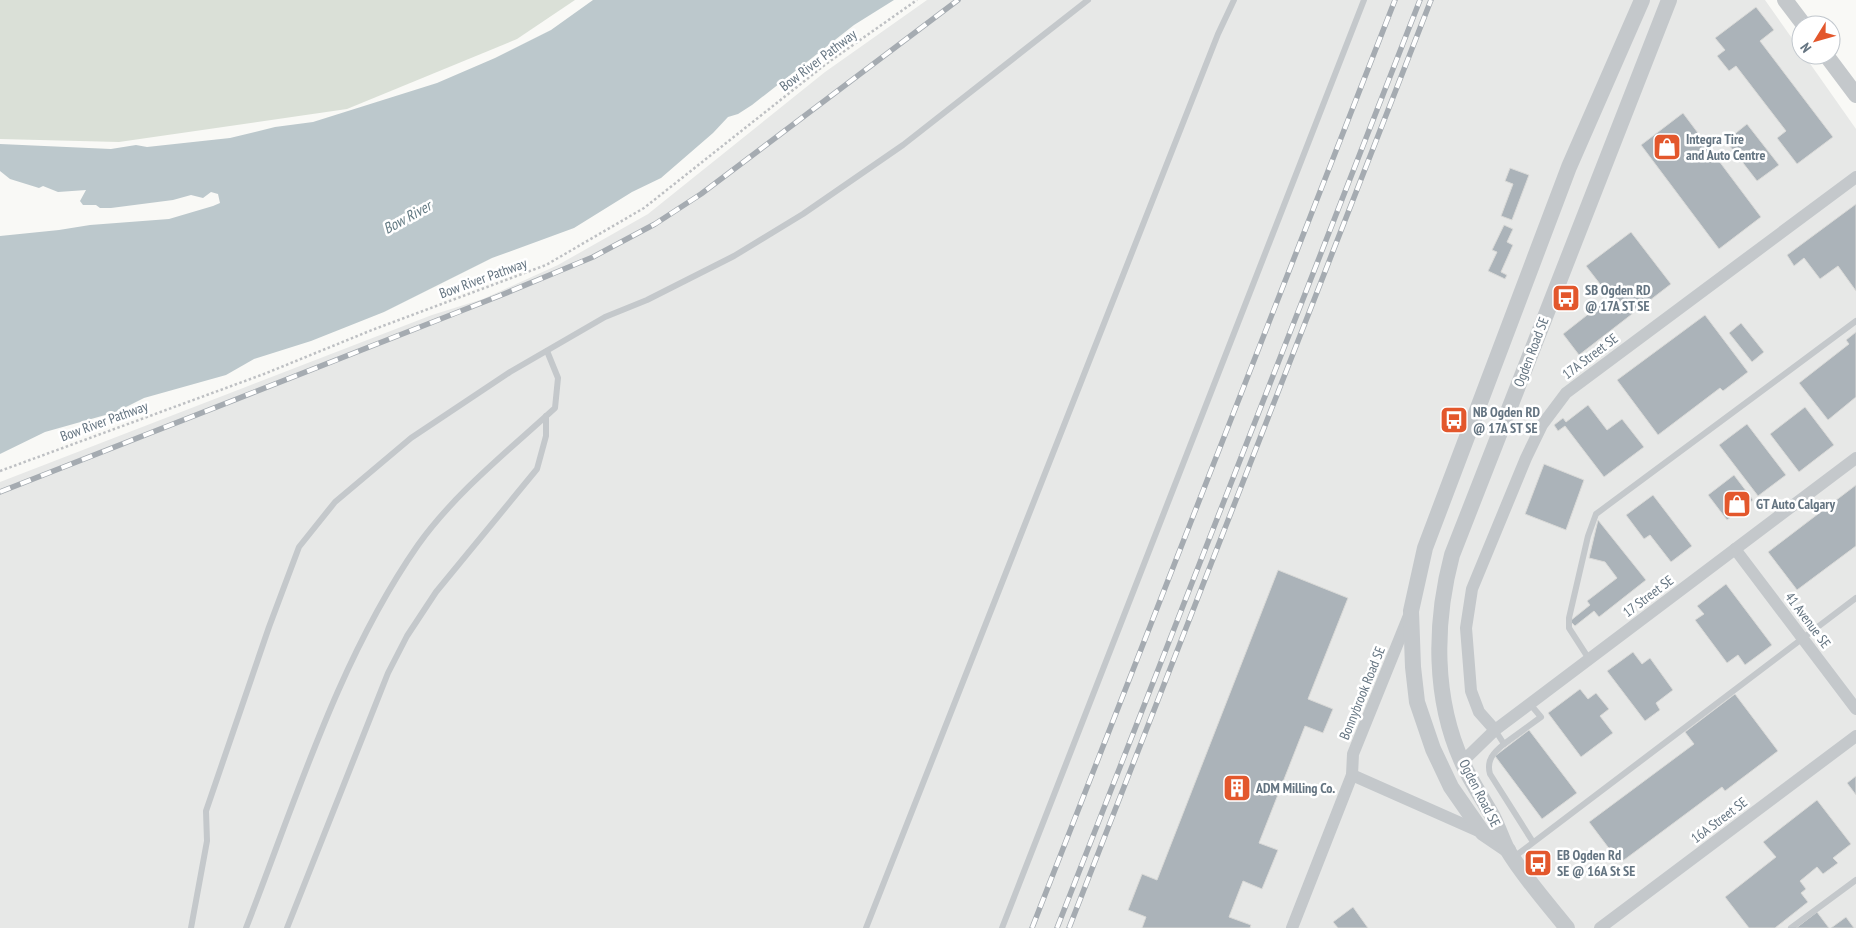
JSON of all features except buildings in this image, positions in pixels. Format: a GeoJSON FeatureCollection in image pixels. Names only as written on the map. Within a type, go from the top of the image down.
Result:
{"type":"FeatureCollection","features":[{"type":"Feature","properties":{"kind":"street","name":"Ogden Road SE"},"geometry":{"type":"LineString","coordinates":[[1483,833],[1451,787],[1433,749],[1418,702],[1413,667],[1411,611],[1425,548],[1569,167],[1642,0]]}},
{"type":"Feature","properties":{"kind":"street","name":"Ogden Road SE"},"geometry":{"type":"LineString","coordinates":[[1566,928],[1510,853],[1462,762],[1447,717],[1440,675],[1439,629],[1445,580],[1452,555],[1669,0]]}},
{"type":"Feature","properties":{"kind":"street"},"geometry":{"type":"LineString","coordinates":[[1785,0],[1796,15]]}},
{"type":"Feature","properties":{"kind":"street"},"geometry":{"type":"LineString","coordinates":[[1834,65],[1856,95]]}},
{"type":"Feature","properties":{"kind":"street","name":"17A Street SE"},"geometry":{"type":"LineString","coordinates":[[1495,730],[1479,712],[1471,691],[1466,628],[1472,588],[1526,458],[1542,425],[1566,392],[1856,177]]}},
{"type":"Feature","properties":{"kind":"street","name":"17 Street SE"},"geometry":{"type":"LineString","coordinates":[[1462,762],[1495,730],[1856,458]]}},
{"type":"Feature","properties":{"kind":"street","name":"41 Avenue SE"},"geometry":{"type":"LineString","coordinates":[[1735,549],[1856,709]]}},
{"type":"Feature","properties":{"kind":"street","name":"Bonnybrook Road SE"},"geometry":{"type":"LineString","coordinates":[[1292,928],[1352,774],[1353,754],[1411,611]]}},
{"type":"Feature","properties":{"kind":"street","name":"16A Street SE"},"geometry":{"type":"LineString","coordinates":[[1600,928],[1856,736]]}},
{"type":"Feature","properties":{"kind":"street","name":"Ogden Road SE"},"geometry":{"type":"LineString","coordinates":[[1352,774],[1483,833],[1510,853]]}},
{"type":"Feature","properties":{"kind":"lane"},"geometry":{"type":"LineString","coordinates":[[191,928],[206,841],[206,812],[269,627],[299,547],[335,502],[411,438],[510,372],[605,317],[647,300],[734,256],[803,214],[903,145],[1088,0]]}},
{"type":"Feature","properties":{"kind":"lane"},"geometry":{"type":"LineString","coordinates":[[866,928],[1214,43],[1234,0]]}},
{"type":"Feature","properties":{"kind":"lane"},"geometry":{"type":"LineString","coordinates":[[1002,928],[1364,0]]}},
{"type":"Feature","properties":{"kind":"lane"},"geometry":{"type":"LineString","coordinates":[[1589,659],[1569,628],[1569,618],[1588,536],[1596,514],[1856,321]]}},
{"type":"Feature","properties":{"kind":"lane"},"geometry":{"type":"LineString","coordinates":[[246,928],[341,684],[378,608],[419,544],[454,503],[492,464],[555,408],[558,378],[547,351]]}},
{"type":"Feature","properties":{"kind":"lane"},"geometry":{"type":"LineString","coordinates":[[288,928],[388,673],[407,636],[436,592],[537,469],[546,436],[546,416]]}},
{"type":"Feature","properties":{"kind":"lane"},"geometry":{"type":"LineString","coordinates":[[1510,853],[1533,842],[1856,598]]}},
{"type":"Feature","properties":{"kind":"lane"},"geometry":{"type":"LineString","coordinates":[[1530,704],[1541,717],[1495,752],[1488,766],[1498,789],[1533,842]]}},
{"type":"Feature","properties":{"kind":"lane"},"geometry":{"type":"LineString","coordinates":[[1495,730],[1504,744]]}},
{"type":"Feature","properties":{"kind":"lane"},"geometry":{"type":"LineString","coordinates":[[1791,928],[1856,880]]}},
{"type":"Feature","properties":{"kind":"path","name":"Bow River Pathway"},"geometry":{"type":"LineString","coordinates":[[0,471],[264,374],[372,330],[546,265],[644,208],[826,64],[917,0]]}},
{"type":"Feature","properties":{"kind":"shaded area"},"geometry":{"type":"Polygon","coordinates":[[[0,0],[575,0],[517,39],[347,109],[119,142],[0,139],[0,0]]]}},
{"type":"Feature","properties":{"kind":"shaded area"},"geometry":{"type":"Polygon","coordinates":[[[927,0],[1765,0],[1791,37],[1791,65],[1811,65],[1856,129],[1856,928],[0,928],[0,482],[432,315],[483,299],[558,265],[648,214],[825,72],[927,0]]]}},
{"type":"Feature","properties":{"kind":"water","name":"Bow River"},"geometry":{"type":"Polygon","coordinates":[[[593,0],[894,0],[854,25],[752,105],[738,114],[728,117],[713,133],[661,178],[632,192],[574,228],[492,258],[384,312],[311,341],[254,359],[226,375],[144,398],[116,412],[45,432],[0,454],[0,236],[90,225],[169,219],[220,203],[218,194],[211,192],[203,198],[191,195],[173,200],[111,208],[83,205],[80,201],[86,190],[58,192],[43,186],[39,188],[10,179],[0,171],[0,144],[111,149],[136,145],[147,147],[230,138],[275,127],[313,122],[437,83],[495,58],[551,30],[593,0]]]}},
{"type":"Feature","properties":{"kind":"railway"},"geometry":{"type":"LineString","coordinates":[[0,492],[499,296],[593,257],[655,224],[701,194],[958,0]]}},
{"type":"Feature","properties":{"kind":"railway"},"geometry":{"type":"LineString","coordinates":[[1032,928],[1395,0]]}},
{"type":"Feature","properties":{"kind":"railway"},"geometry":{"type":"LineString","coordinates":[[1057,928],[1420,0]]}},
{"type":"Feature","properties":{"kind":"railway"},"geometry":{"type":"LineString","coordinates":[[1069,928],[1431,0]]}},
{"type":"Feature","properties":{"kind":"place","name":"Integra Tire and Auto Centre"},"geometry":{"type":"Point","coordinates":[1667,147]}},
{"type":"Feature","properties":{"kind":"place","name":"SB Ogden RD @ 17A ST SE"},"geometry":{"type":"Point","coordinates":[1566,298]}},
{"type":"Feature","properties":{"kind":"place","name":"NB Ogden RD @ 17A ST SE"},"geometry":{"type":"Point","coordinates":[1454,420]}},
{"type":"Feature","properties":{"kind":"place","name":"GT Auto Calgary"},"geometry":{"type":"Point","coordinates":[1737,504]}},
{"type":"Feature","properties":{"kind":"place","name":"ADM Milling Co."},"geometry":{"type":"Point","coordinates":[1237,788]}},
{"type":"Feature","properties":{"kind":"place","name":"EB Ogden Rd SE @ 16A St SE"},"geometry":{"type":"Point","coordinates":[1538,863]}}]}
